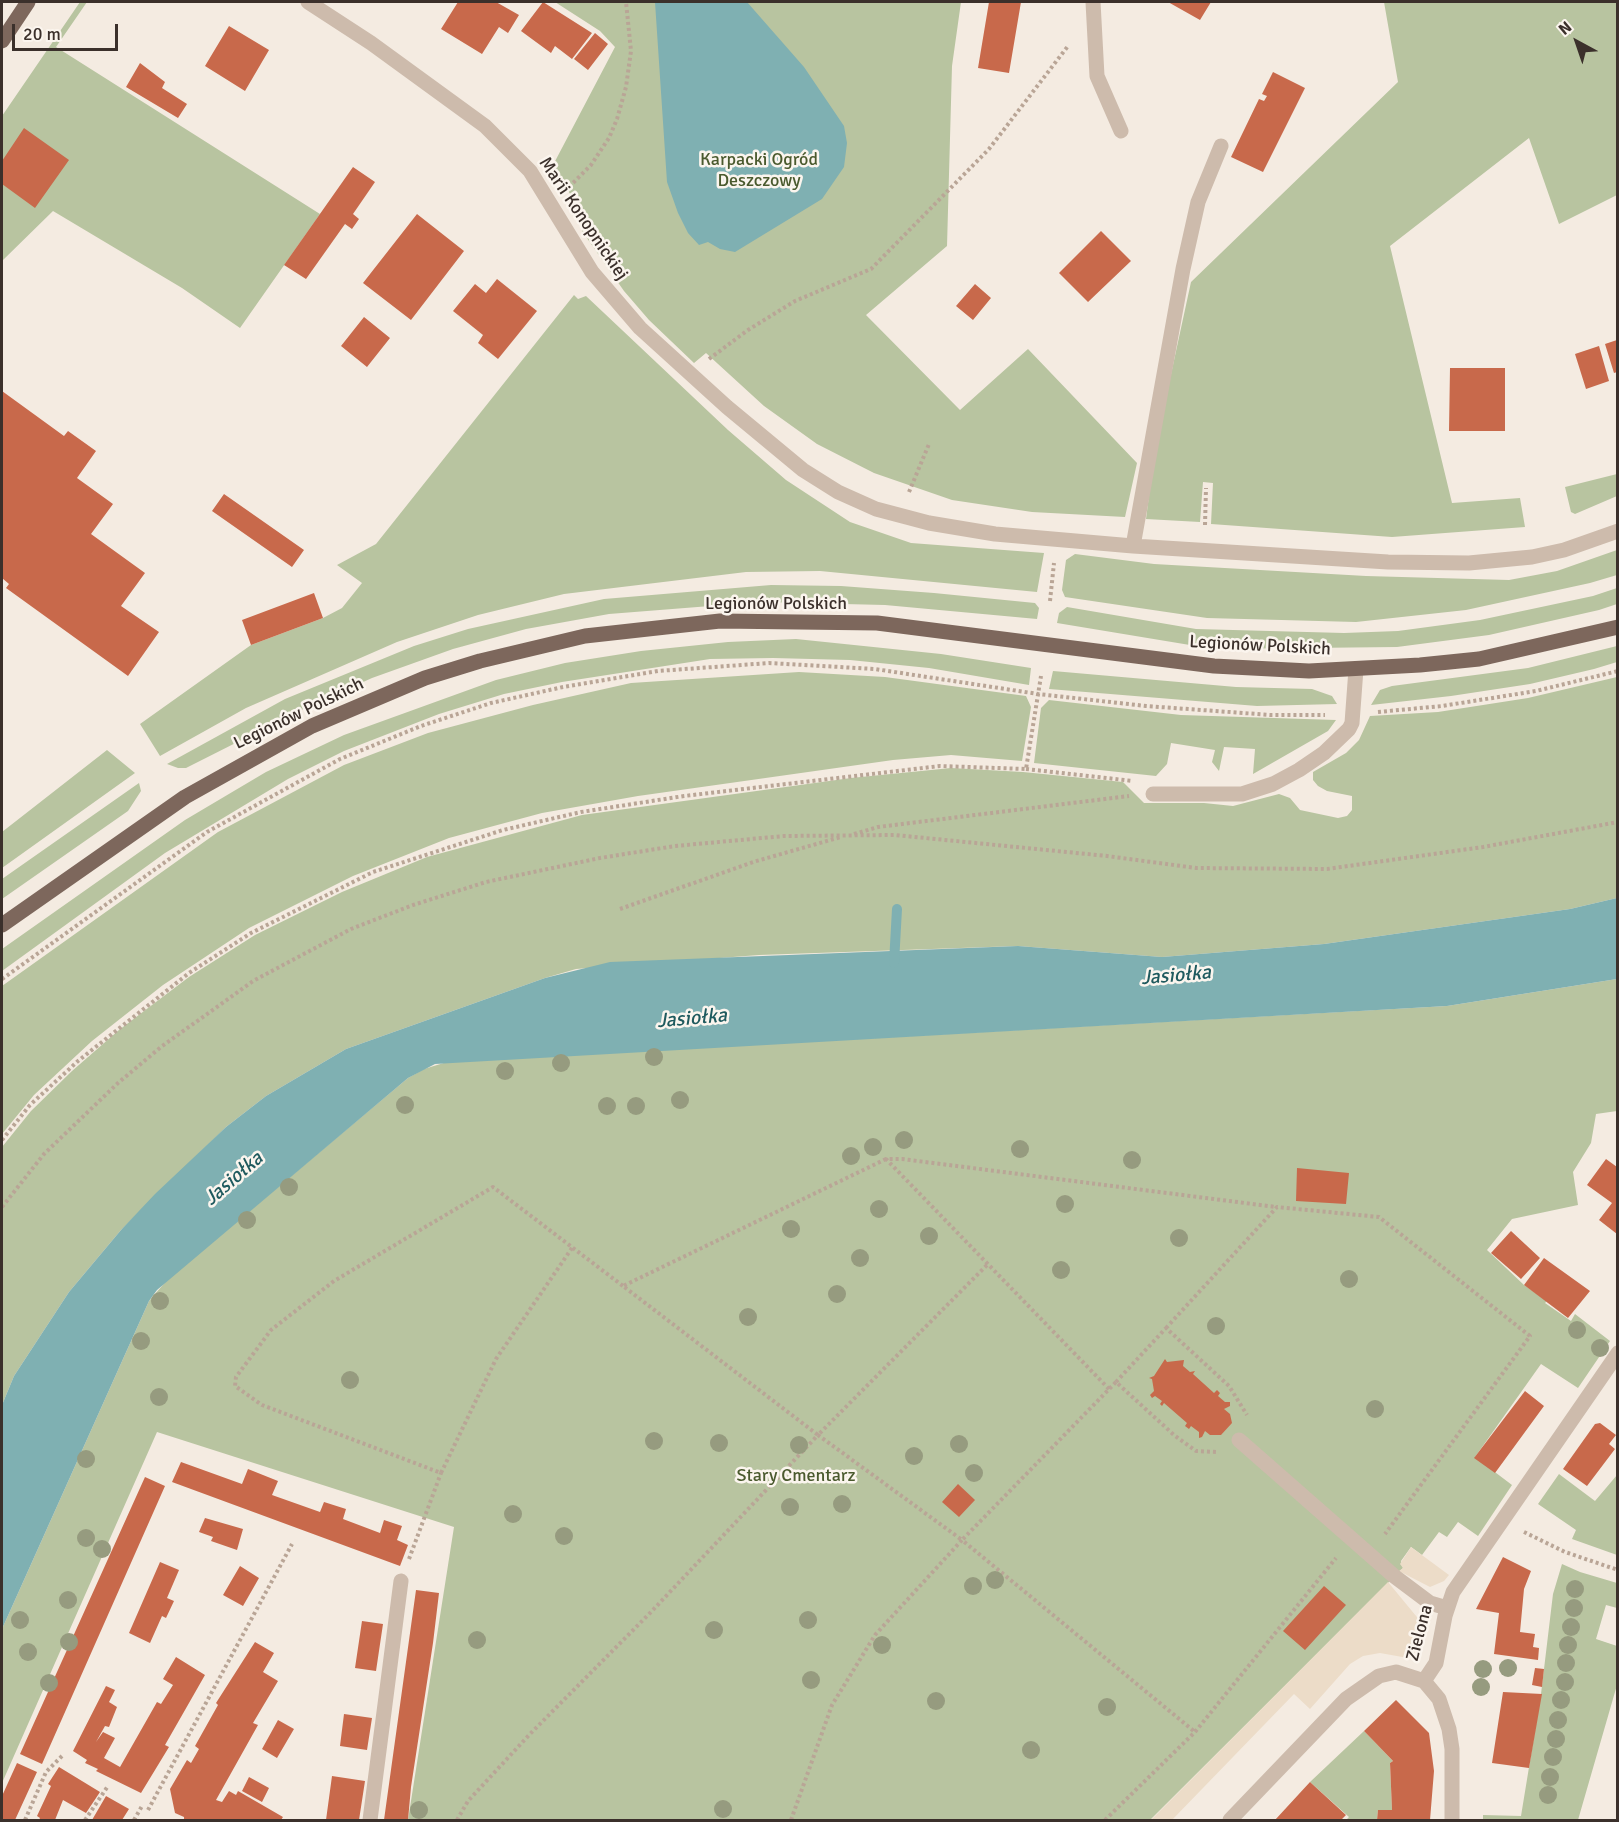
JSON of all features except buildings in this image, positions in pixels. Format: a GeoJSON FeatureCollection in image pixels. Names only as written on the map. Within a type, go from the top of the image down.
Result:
{"type":"FeatureCollection","features":[{"type":"Feature","properties":{"kind":"main road"},"geometry":{"type":"LineString","coordinates":[[2,40],[28,2]]}},
{"type":"Feature","properties":{"kind":"main road","name":"Legionów Polskich"},"geometry":{"type":"LineString","coordinates":[[2,925],[185,797],[312,726],[425,678],[480,661],[585,636],[720,621],[877,623],[1214,666],[1309,671],[1479,659],[1617,627]]}},
{"type":"Feature","properties":{"kind":"street","name":"Marii Konopnickiej"},"geometry":{"type":"LineString","coordinates":[[308,2],[453,101],[497,137],[530,171],[606,291],[640,328],[690,374],[803,470],[838,492],[876,509],[929,523],[995,534],[1132,546],[1419,562],[1495,561],[1564,550],[1617,531]]}},
{"type":"Feature","properties":{"kind":"street"},"geometry":{"type":"LineString","coordinates":[[1092,5],[1097,76],[1121,131]]}},
{"type":"Feature","properties":{"kind":"street"},"geometry":{"type":"LineString","coordinates":[[1132,546],[1185,258],[1198,202],[1221,146]]}},
{"type":"Feature","properties":{"kind":"street"},"geometry":{"type":"LineString","coordinates":[[1153,794],[1242,794],[1273,784],[1307,765],[1341,739],[1352,723],[1356,669]]}},
{"type":"Feature","properties":{"kind":"street","name":"Zielona"},"geometry":{"type":"LineString","coordinates":[[1230,1821],[1354,1691],[1389,1673],[1407,1674],[1424,1681],[1436,1663],[1447,1608],[1453,1592],[1617,1353]]}},
{"type":"Feature","properties":{"kind":"street"},"geometry":{"type":"LineString","coordinates":[[1239,1440],[1370,1555],[1430,1603],[1447,1608]]}},
{"type":"Feature","properties":{"kind":"street"},"geometry":{"type":"LineString","coordinates":[[370,1821],[401,1581]]}},
{"type":"Feature","properties":{"kind":"street"},"geometry":{"type":"LineString","coordinates":[[1424,1681],[1439,1699],[1449,1729],[1452,1821]]}},
{"type":"Feature","properties":{"kind":"path"},"geometry":{"type":"LineString","coordinates":[[591,165],[609,138],[626,87],[631,51],[626,2]]}},
{"type":"Feature","properties":{"kind":"path"},"geometry":{"type":"LineString","coordinates":[[690,374],[771,314],[795,300],[871,269],[989,149],[1073,41],[1092,5]]}},
{"type":"Feature","properties":{"kind":"path"},"geometry":{"type":"LineString","coordinates":[[909,493],[929,444]]}},
{"type":"Feature","properties":{"kind":"path"},"geometry":{"type":"LineString","coordinates":[[1205,532],[1206,488]]}},
{"type":"Feature","properties":{"kind":"path"},"geometry":{"type":"LineString","coordinates":[[1050,601],[1054,557]]}},
{"type":"Feature","properties":{"kind":"path"},"geometry":{"type":"LineString","coordinates":[[2,979],[207,832],[340,759],[421,726],[491,703],[563,687],[658,670],[769,663],[875,669],[1038,694],[1219,712],[1282,715],[1353,714],[1489,699],[1545,689],[1617,670]]}},
{"type":"Feature","properties":{"kind":"path"},"geometry":{"type":"LineString","coordinates":[[1026,769],[1041,676]]}},
{"type":"Feature","properties":{"kind":"path"},"geometry":{"type":"LineString","coordinates":[[2,1140],[30,1105],[78,1061],[189,973],[251,933],[373,872],[503,830],[581,812],[639,803],[940,766],[1026,769],[1147,783],[1153,794],[1109,797],[878,827],[741,865],[620,909]]}},
{"type":"Feature","properties":{"kind":"path"},"geometry":{"type":"LineString","coordinates":[[2,1207],[44,1154],[111,1090],[161,1047],[253,981],[351,929],[413,905],[486,882],[600,858],[675,846],[784,836],[895,835],[1107,856],[1196,868],[1327,869],[1483,847],[1617,822]]}},
{"type":"Feature","properties":{"kind":"path"},"geometry":{"type":"LineString","coordinates":[[886,1159],[1110,1389]]}},
{"type":"Feature","properties":{"kind":"path"},"geometry":{"type":"LineString","coordinates":[[623,1286],[886,1159],[902,1159],[1277,1207],[1379,1217],[1530,1336],[1370,1555]]}},
{"type":"Feature","properties":{"kind":"path"},"geometry":{"type":"LineString","coordinates":[[441,1473],[262,1405],[241,1393],[235,1386],[234,1380],[271,1330],[334,1281],[493,1187],[818,1435],[962,1540],[1196,1732]]}},
{"type":"Feature","properties":{"kind":"path"},"geometry":{"type":"LineString","coordinates":[[791,1821],[832,1705],[875,1635],[962,1540],[1110,1389],[1277,1207]]}},
{"type":"Feature","properties":{"kind":"path"},"geometry":{"type":"LineString","coordinates":[[401,1581],[441,1473],[496,1359],[572,1248]]}},
{"type":"Feature","properties":{"kind":"path"},"geometry":{"type":"LineString","coordinates":[[457,1821],[468,1801],[530,1734],[651,1612],[818,1435],[989,1263]]}},
{"type":"Feature","properties":{"kind":"path"},"geometry":{"type":"LineString","coordinates":[[1116,1382],[1174,1435],[1196,1451],[1222,1451],[1239,1440],[1248,1423],[1244,1406],[1225,1382],[1166,1328]]}},
{"type":"Feature","properties":{"kind":"path"},"geometry":{"type":"LineString","coordinates":[[1516,1528],[1565,1552],[1617,1569]]}},
{"type":"Feature","properties":{"kind":"path"},"geometry":{"type":"LineString","coordinates":[[1105,1821],[1196,1732],[1351,1539]]}},
{"type":"Feature","properties":{"kind":"path"},"geometry":{"type":"LineString","coordinates":[[148,1810],[292,1544]]}},
{"type":"Feature","properties":{"kind":"path"},"geometry":{"type":"LineString","coordinates":[[25,1821],[46,1772],[62,1756]]}},
{"type":"Feature","properties":{"kind":"path"},"geometry":{"type":"LineString","coordinates":[[85,1821],[108,1786]]}},
{"type":"Feature","properties":{"kind":"path"},"geometry":{"type":"LineString","coordinates":[[134,1821],[142,1806]]}},
{"type":"Feature","properties":{"kind":"green space"},"geometry":{"type":"Polygon","coordinates":[[[80,2],[87,2],[56,47],[320,214],[240,328],[182,288],[53,211],[2,261],[2,116],[80,2]]]}},
{"type":"Feature","properties":{"kind":"green space","name":"Karpacki Ogród Deszczowy"},"geometry":{"type":"Polygon","coordinates":[[[555,2],[961,2],[952,66],[947,246],[866,315],[960,410],[1028,349],[1137,463],[1125,517],[1032,512],[952,500],[874,473],[817,444],[764,406],[706,353],[694,363],[649,320],[624,291],[582,231],[585,216],[552,167],[615,47],[600,31],[555,2]]]}},
{"type":"Feature","properties":{"kind":"green space"},"geometry":{"type":"Polygon","coordinates":[[[1384,2],[1617,2],[1617,195],[1559,224],[1529,138],[1390,246],[1452,503],[1520,498],[1525,527],[1392,537],[1211,524],[1213,483],[1203,482],[1200,522],[1146,519],[1155,448],[1191,282],[1398,82],[1384,2]]]}},
{"type":"Feature","properties":{"kind":"green space"},"geometry":{"type":"Polygon","coordinates":[[[574,295],[578,299],[586,296],[728,430],[786,480],[850,522],[911,543],[1044,553],[1037,592],[820,571],[746,572],[564,594],[478,615],[397,642],[246,708],[160,756],[140,724],[251,645],[323,618],[342,608],[362,583],[337,565],[376,544],[574,295]]]}},
{"type":"Feature","properties":{"kind":"green space"},"geometry":{"type":"Polygon","coordinates":[[[1617,474],[1617,496],[1575,514],[1571,512],[1565,487],[1617,474]]]}},
{"type":"Feature","properties":{"kind":"green space"},"geometry":{"type":"Polygon","coordinates":[[[1617,550],[1617,575],[1590,583],[1466,610],[1356,622],[1207,618],[1065,597],[1062,590],[1066,560],[1075,554],[1154,564],[1366,576],[1509,580],[1557,571],[1617,550]]]}},
{"type":"Feature","properties":{"kind":"green space"},"geometry":{"type":"Polygon","coordinates":[[[771,585],[841,586],[934,593],[1035,603],[1039,608],[1037,619],[885,605],[761,602],[609,614],[526,629],[453,649],[372,678],[299,711],[186,768],[167,764],[285,699],[414,646],[468,629],[604,599],[771,585]]]}},
{"type":"Feature","properties":{"kind":"green space"},"geometry":{"type":"Polygon","coordinates":[[[1617,588],[1617,604],[1599,610],[1489,635],[1397,647],[1214,649],[1057,623],[1059,613],[1067,607],[1196,629],[1344,633],[1398,631],[1480,620],[1593,596],[1617,588]]]}},
{"type":"Feature","properties":{"kind":"green space"},"geometry":{"type":"Polygon","coordinates":[[[796,639],[941,654],[1031,668],[1029,685],[929,668],[850,660],[710,659],[562,682],[504,694],[439,714],[344,751],[288,779],[165,853],[2,971],[2,949],[185,820],[266,772],[344,735],[496,680],[565,663],[641,651],[728,642],[796,639]]]}},
{"type":"Feature","properties":{"kind":"green space"},"geometry":{"type":"Polygon","coordinates":[[[1617,646],[1617,662],[1594,669],[1530,684],[1371,705],[1380,690],[1392,686],[1528,668],[1617,646]]]}},
{"type":"Feature","properties":{"kind":"green space"},"geometry":{"type":"Polygon","coordinates":[[[1053,671],[1236,687],[1312,689],[1332,696],[1337,704],[1257,706],[1049,689],[1053,671]]]}},
{"type":"Feature","properties":{"kind":"green space"},"geometry":{"type":"Polygon","coordinates":[[[799,672],[885,677],[1026,696],[1031,707],[1022,761],[951,755],[893,760],[638,796],[542,813],[449,838],[353,876],[249,928],[163,985],[92,1041],[34,1095],[2,1134],[2,986],[218,832],[344,765],[428,733],[533,705],[631,683],[799,672]]]}},
{"type":"Feature","properties":{"kind":"green space"},"geometry":{"type":"Polygon","coordinates":[[[1617,677],[1617,898],[1570,909],[1324,944],[1162,957],[1018,946],[759,955],[576,969],[545,978],[346,1049],[266,1096],[226,1127],[121,1230],[69,1292],[14,1376],[2,1405],[2,1147],[31,1111],[72,1071],[119,1030],[189,977],[255,935],[342,892],[427,857],[582,815],[851,778],[951,768],[1023,772],[1123,782],[1144,803],[1204,803],[1233,806],[1279,794],[1290,798],[1300,810],[1338,818],[1347,816],[1352,810],[1352,796],[1327,791],[1318,786],[1313,780],[1313,772],[1346,753],[1359,740],[1370,716],[1438,712],[1528,698],[1617,677]]]}},
{"type":"Feature","properties":{"kind":"green space"},"geometry":{"type":"Polygon","coordinates":[[[1049,700],[1181,715],[1336,720],[1328,731],[1253,774],[1255,749],[1224,747],[1219,771],[1212,762],[1215,750],[1171,743],[1167,764],[1156,776],[1034,763],[1041,708],[1049,700]]]}},
{"type":"Feature","properties":{"kind":"green space"},"geometry":{"type":"Polygon","coordinates":[[[107,750],[135,773],[2,868],[2,832],[107,750]]]}},
{"type":"Feature","properties":{"kind":"green space"},"geometry":{"type":"Polygon","coordinates":[[[139,783],[141,791],[128,811],[2,899],[2,879],[139,783]]]}},
{"type":"Feature","properties":{"kind":"green space","name":"Stary Cmentarz"},"geometry":{"type":"Polygon","coordinates":[[[1617,979],[1617,1111],[1596,1114],[1591,1143],[1573,1172],[1578,1205],[1512,1219],[1487,1250],[1524,1285],[1547,1301],[1545,1303],[1571,1321],[1575,1314],[1610,1341],[1578,1388],[1541,1364],[1475,1457],[1512,1485],[1478,1536],[1458,1522],[1447,1537],[1439,1532],[1422,1555],[1411,1547],[1401,1561],[1403,1568],[1150,1820],[408,1820],[454,1527],[157,1432],[2,1783],[2,1629],[149,1301],[168,1279],[408,1078],[424,1069],[447,1062],[1447,1006],[1617,979]]]}},
{"type":"Feature","properties":{"kind":"green space"},"geometry":{"type":"Polygon","coordinates":[[[1559,1474],[1595,1501],[1617,1475],[1617,1555],[1572,1539],[1576,1530],[1538,1504],[1559,1474]]]}},
{"type":"Feature","properties":{"kind":"green space"},"geometry":{"type":"Polygon","coordinates":[[[1562,1564],[1617,1583],[1617,1608],[1606,1605],[1596,1639],[1617,1646],[1617,1685],[1578,1820],[1483,1820],[1483,1815],[1521,1816],[1541,1694],[1553,1594],[1562,1564]]]}},
{"type":"Feature","properties":{"kind":"green space"},"geometry":{"type":"Polygon","coordinates":[[[1364,1731],[1393,1761],[1390,1763],[1392,1810],[1378,1810],[1377,1820],[1346,1820],[1349,1817],[1310,1782],[1364,1731]]]}},
{"type":"Feature","properties":{"kind":"shaded area"},"geometry":{"type":"Polygon","coordinates":[[[1411,1547],[1449,1575],[1444,1581],[1430,1587],[1399,1571],[1403,1568],[1400,1564],[1411,1547]]]}},
{"type":"Feature","properties":{"kind":"shaded area"},"geometry":{"type":"Polygon","coordinates":[[[1388,1582],[1421,1622],[1420,1647],[1416,1656],[1408,1658],[1380,1653],[1363,1656],[1350,1664],[1310,1709],[1294,1694],[1172,1820],[1151,1820],[1388,1582]]]}},
{"type":"Feature","properties":{"kind":"water"},"geometry":{"type":"Polygon","coordinates":[[[655,2],[747,2],[804,67],[844,126],[847,143],[844,167],[822,199],[735,252],[720,249],[708,242],[699,245],[688,233],[667,182],[655,2]]]}},
{"type":"Feature","properties":{"kind":"water","name":"Jasiołka"},"geometry":{"type":"Polygon","coordinates":[[[1617,898],[1617,979],[1447,1006],[435,1064],[408,1078],[157,1290],[149,1301],[2,1629],[2,1405],[14,1376],[69,1292],[121,1230],[155,1194],[226,1127],[266,1096],[346,1049],[545,978],[610,962],[1018,946],[1162,957],[1324,944],[1570,909],[1617,898]]]}},
{"type":"Feature","properties":{"kind":"waterway"},"geometry":{"type":"LineString","coordinates":[[894,963],[897,909]]}}]}
